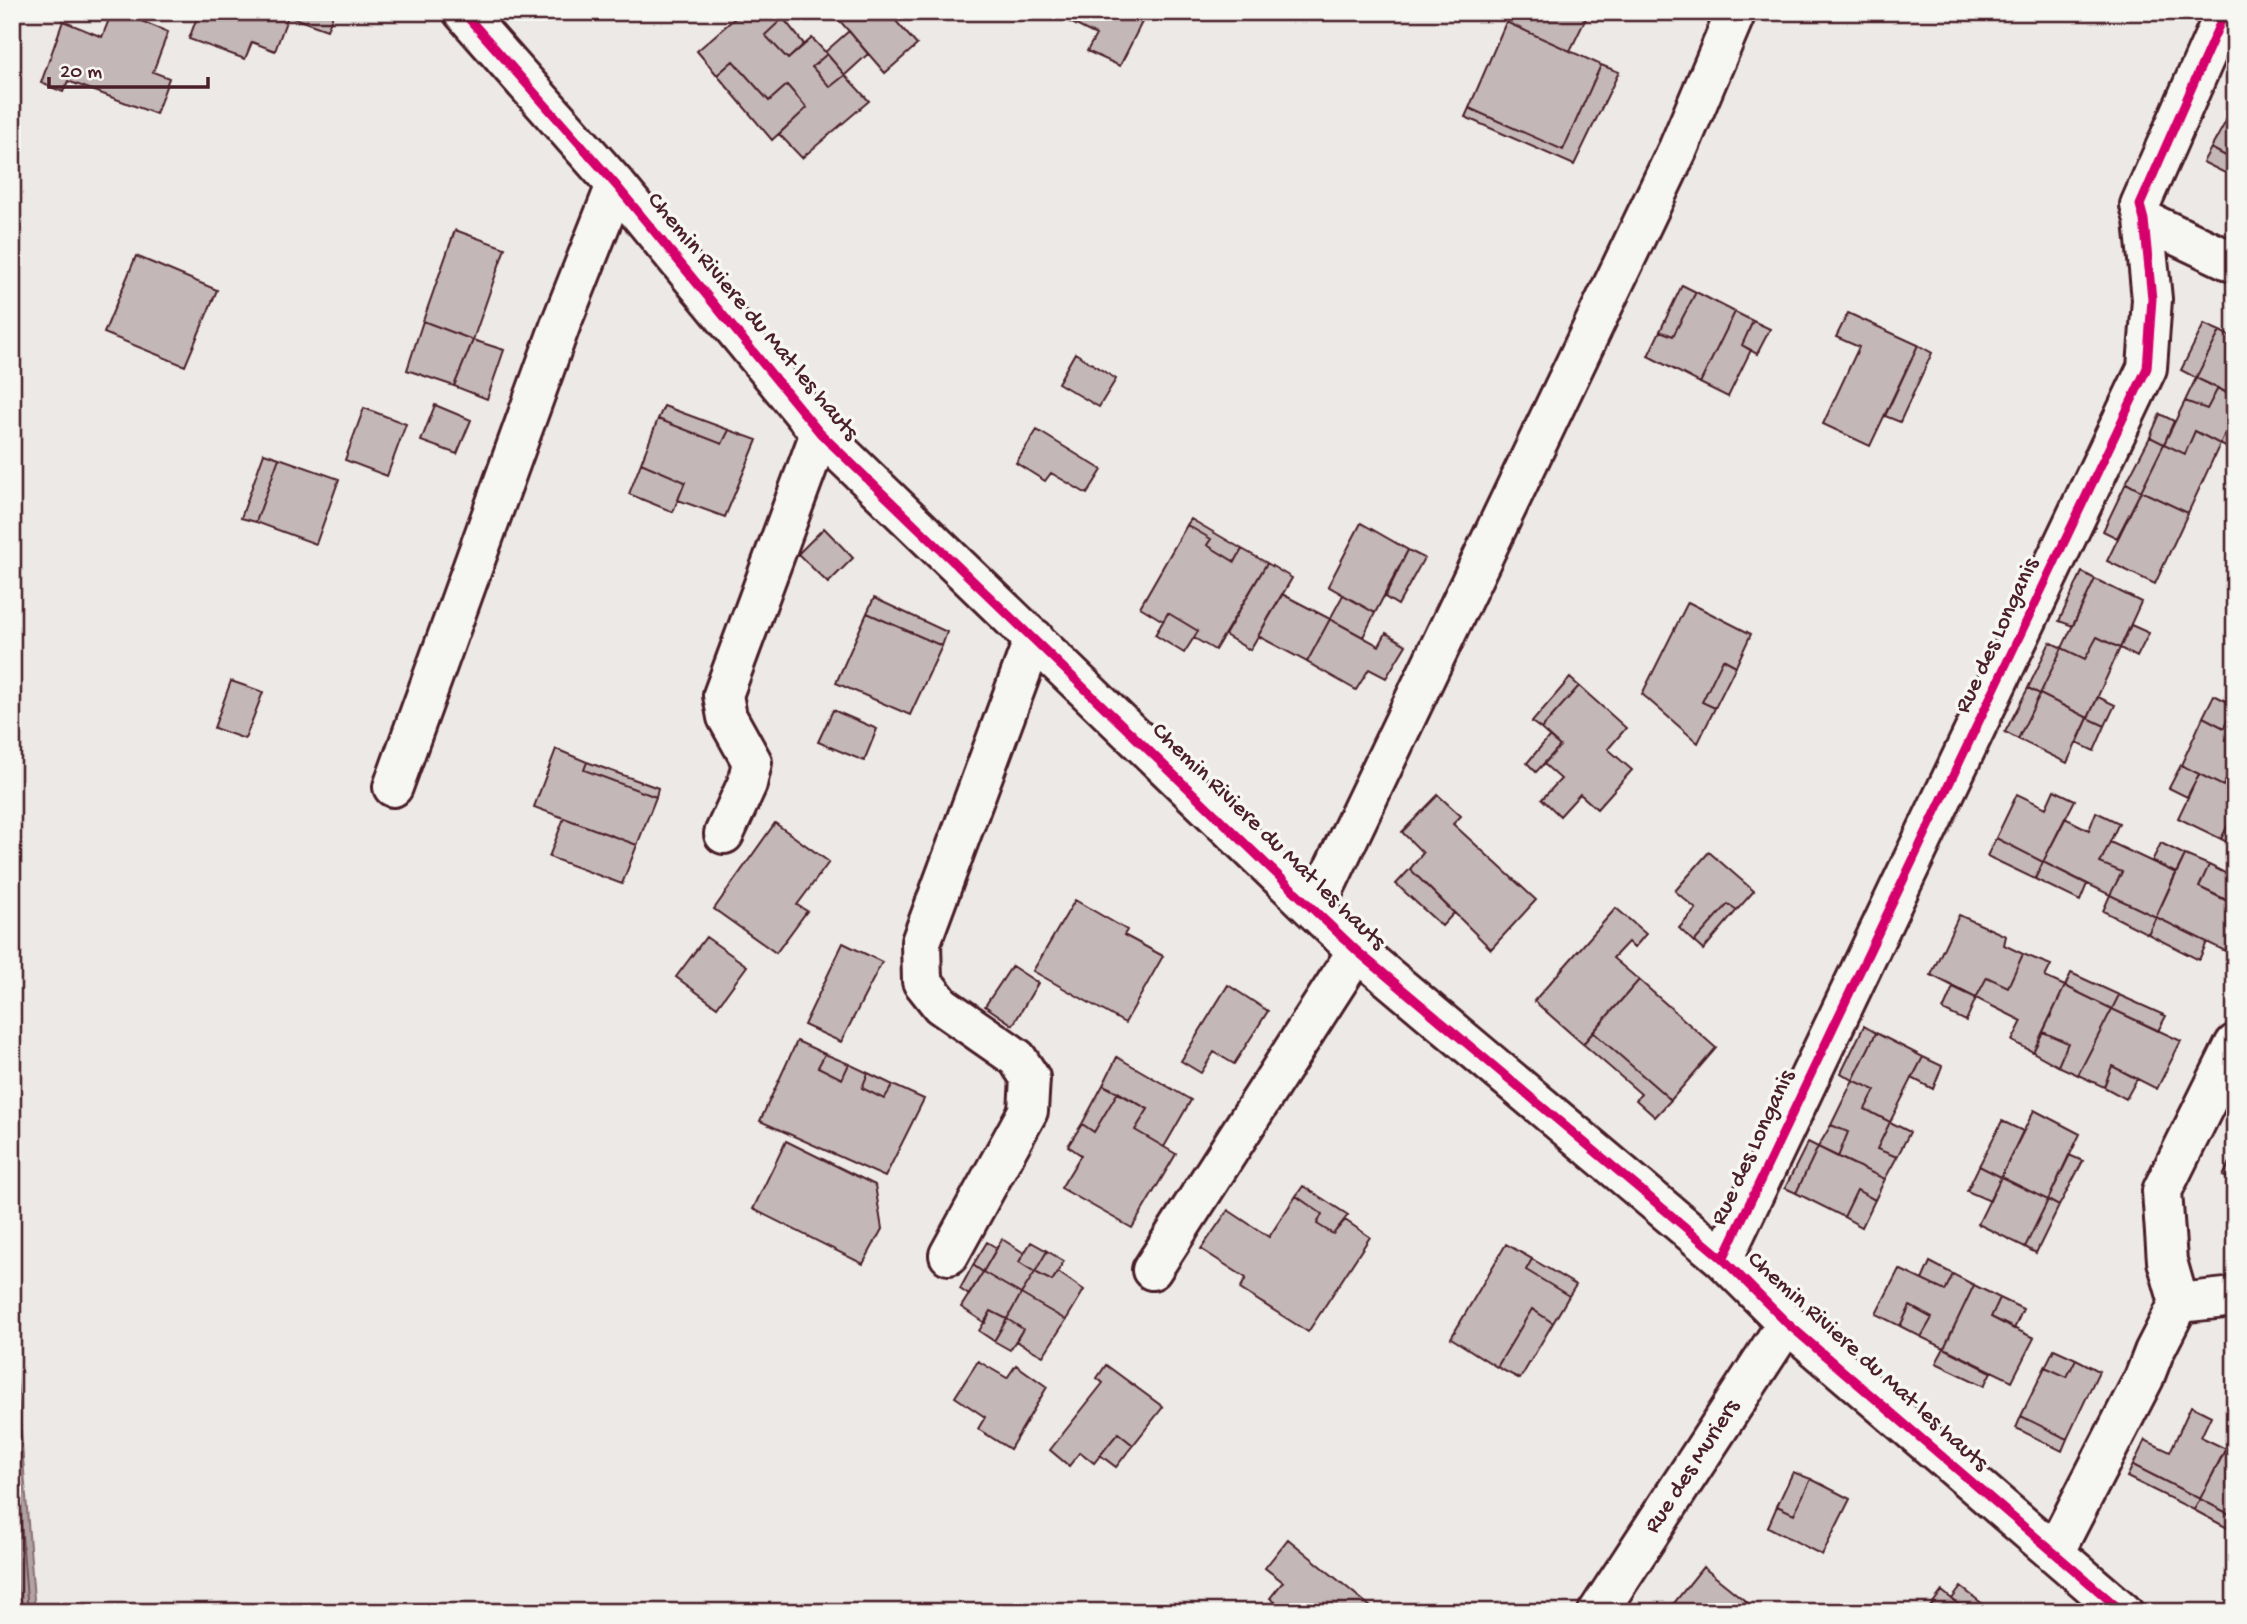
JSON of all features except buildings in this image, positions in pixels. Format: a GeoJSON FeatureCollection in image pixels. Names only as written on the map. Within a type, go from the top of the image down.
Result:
{"type":"FeatureCollection","features":[{"type":"Feature","properties":{"kind":"street","name":"Chemin Riviere du Mat les hauts"},"geometry":{"type":"LineString","coordinates":[[463,12],[616,185],[820,433],[1314,910],[1357,951],[1723,1259],[1787,1323],[2123,1612]]}},
{"type":"Feature","properties":{"kind":"street"},"geometry":{"type":"LineString","coordinates":[[1314,910],[1678,149],[1736,12]]}},
{"type":"Feature","properties":{"kind":"street","name":"Rue des Longanis"},"geometry":{"type":"LineString","coordinates":[[1723,1259],[2147,368],[2152,299],[2140,205],[2225,12]]}},
{"type":"Feature","properties":{"kind":"street"},"geometry":{"type":"LineString","coordinates":[[393,787],[559,326],[616,185]]}},
{"type":"Feature","properties":{"kind":"street"},"geometry":{"type":"LineString","coordinates":[[2144,220],[2235,263]]}},
{"type":"Feature","properties":{"kind":"street"},"geometry":{"type":"LineString","coordinates":[[724,834],[747,784],[752,762],[727,717],[723,695],[820,433]]}},
{"type":"Feature","properties":{"kind":"street"},"geometry":{"type":"LineString","coordinates":[[949,1255],[1028,1111],[1030,1078],[1017,1058],[941,1005],[922,981],[922,942],[1034,638]]}},
{"type":"Feature","properties":{"kind":"street"},"geometry":{"type":"LineString","coordinates":[[1152,1270],[1357,951]]}},
{"type":"Feature","properties":{"kind":"street"},"geometry":{"type":"LineString","coordinates":[[2054,1553],[2144,1378],[2179,1303],[2167,1261],[2162,1191],[2235,1044]]}},
{"type":"Feature","properties":{"kind":"street"},"geometry":{"type":"LineString","coordinates":[[2179,1303],[2235,1297]]}},
{"type":"Feature","properties":{"kind":"street","name":"Rue des Muriers"},"geometry":{"type":"LineString","coordinates":[[1598,1612],[1787,1323]]}},
{"type":"Feature","properties":{"kind":"water"},"geometry":{"type":"Polygon","coordinates":[[[12,1317],[35,1612],[12,1612],[12,1317]]]}},
{"type":"Feature","properties":{"kind":"cycle path"},"geometry":{"type":"LineString","coordinates":[[463,12],[616,185],[820,433],[1314,910],[1357,951],[1723,1259],[1787,1323],[2123,1612]]}},
{"type":"Feature","properties":{"kind":"cycle path"},"geometry":{"type":"LineString","coordinates":[[1723,1259],[2147,368],[2152,299],[2140,205],[2225,12]]}}]}
